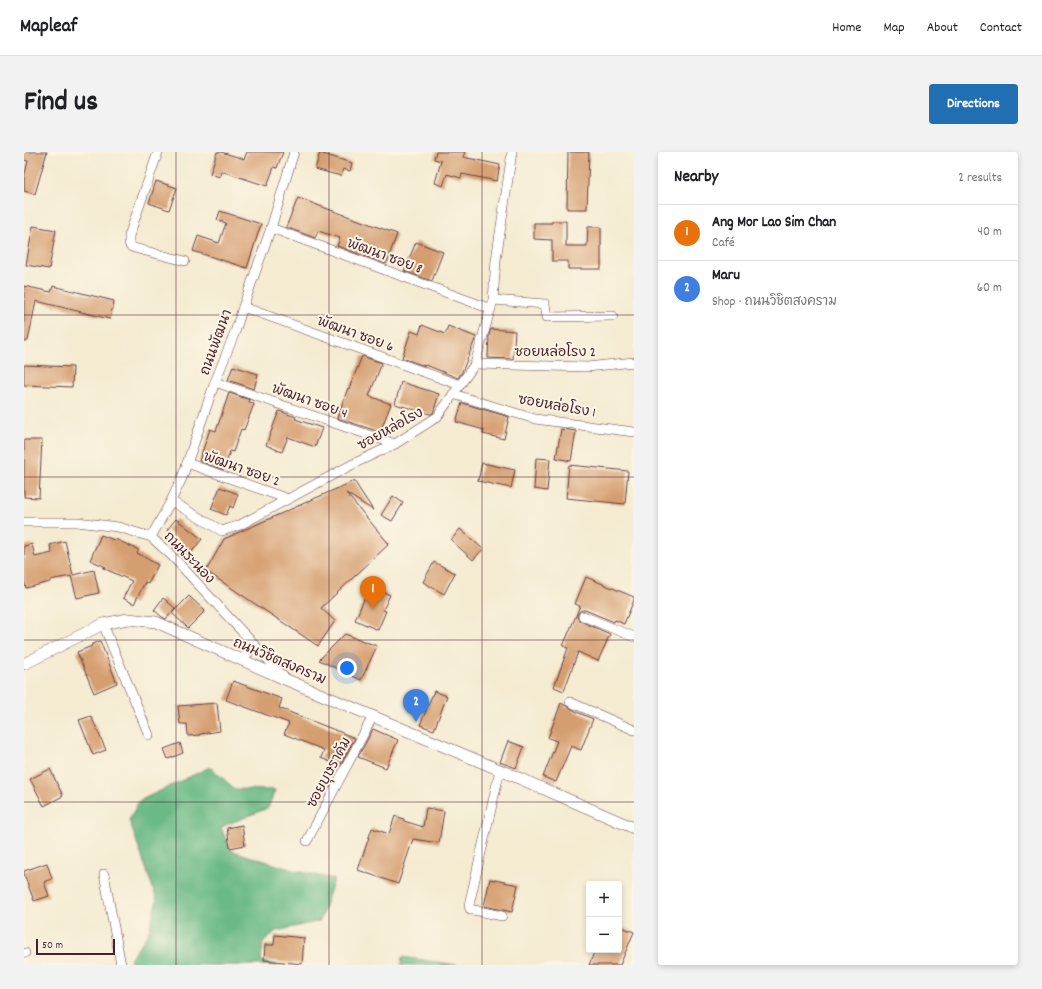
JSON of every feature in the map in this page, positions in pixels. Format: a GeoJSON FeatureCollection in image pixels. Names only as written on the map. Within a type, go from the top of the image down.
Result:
{"type":"FeatureCollection","features":[{"type":"Feature","properties":{"kind":"street"},"geometry":{"type":"LineString","coordinates":[[158,152],[129,236],[129,242],[130,246],[134,248],[185,261]]}},
{"type":"Feature","properties":{"kind":"street","name":"ถนนพัฒนา"},"geometry":{"type":"LineString","coordinates":[[151,537],[182,478],[271,228],[294,152]]}},
{"type":"Feature","properties":{"kind":"street","name":"ซอยหล่อโรง"},"geometry":{"type":"LineString","coordinates":[[171,501],[222,531],[240,525],[354,464],[395,444],[437,417],[475,364],[492,304],[496,260],[512,152]]}},
{"type":"Feature","properties":{"kind":"street","name":"พัฒนา ซอย 8"},"geometry":{"type":"LineString","coordinates":[[271,228],[492,304],[545,304],[547,318],[613,316]]}},
{"type":"Feature","properties":{"kind":"street","name":"พัฒนา ซอย 6"},"geometry":{"type":"LineString","coordinates":[[243,307],[460,385]]}},
{"type":"Feature","properties":{"kind":"street","name":"ซอยหล่อโรง 2"},"geometry":{"type":"LineString","coordinates":[[475,364],[587,367],[634,362]]}},
{"type":"Feature","properties":{"kind":"street","name":"พัฒนา ซอย 4"},"geometry":{"type":"LineString","coordinates":[[215,382],[395,444]]}},
{"type":"Feature","properties":{"kind":"street","name":"ซอยหล่อโรง 1"},"geometry":{"type":"LineString","coordinates":[[453,394],[535,419],[634,432]]}},
{"type":"Feature","properties":{"kind":"street","name":"พัฒนา ซอย 2"},"geometry":{"type":"LineString","coordinates":[[187,463],[288,499]]}},
{"type":"Feature","properties":{"kind":"street","name":"ถนนระนอง"},"geometry":{"type":"LineString","coordinates":[[24,522],[77,522],[118,528],[151,537],[172,556],[287,680]]}},
{"type":"Feature","properties":{"kind":"street"},"geometry":{"type":"LineString","coordinates":[[583,616],[634,637]]}},
{"type":"Feature","properties":{"kind":"street","name":"ถนนวิชิตสงคราม"},"geometry":{"type":"LineString","coordinates":[[24,664],[103,624],[128,619],[156,622],[238,659],[634,828]]}},
{"type":"Feature","properties":{"kind":"street"},"geometry":{"type":"LineString","coordinates":[[103,624],[149,735]]}},
{"type":"Feature","properties":{"kind":"street"},"geometry":{"type":"LineString","coordinates":[[238,659],[245,657],[250,650],[248,638]]}},
{"type":"Feature","properties":{"kind":"street"},"geometry":{"type":"LineString","coordinates":[[570,702],[634,730]]}},
{"type":"Feature","properties":{"kind":"street","name":"ซอยบุษราคัม"},"geometry":{"type":"LineString","coordinates":[[307,841],[373,716]]}},
{"type":"Feature","properties":{"kind":"street"},"geometry":{"type":"LineString","coordinates":[[500,770],[469,905],[470,909],[502,916]]}},
{"type":"Feature","properties":{"kind":"street"},"geometry":{"type":"LineString","coordinates":[[104,874],[121,965]]}},
{"type":"Feature","properties":{"kind":"green space"},"geometry":{"type":"Polygon","coordinates":[[[210,767],[235,789],[275,790],[268,808],[221,827],[230,850],[293,870],[334,879],[320,921],[276,931],[263,943],[261,961],[277,965],[133,965],[130,959],[148,934],[157,900],[129,820],[139,801],[210,767]]]}},
{"type":"Feature","properties":{"kind":"green space"},"geometry":{"type":"Polygon","coordinates":[[[402,957],[457,965],[401,965],[402,957]]]}},
{"type":"Feature","properties":{"kind":"building"},"geometry":{"type":"Polygon","coordinates":[[[24,152],[47,152],[35,194],[24,191],[24,177],[28,161],[24,160],[24,152]]]}},
{"type":"Feature","properties":{"kind":"building"},"geometry":{"type":"Polygon","coordinates":[[[217,152],[244,159],[247,152],[283,152],[277,168],[274,167],[267,186],[221,171],[220,177],[210,174],[217,152]]]}},
{"type":"Feature","properties":{"kind":"building"},"geometry":{"type":"Polygon","coordinates":[[[436,152],[465,152],[463,157],[500,165],[497,181],[462,174],[461,178],[447,174],[443,186],[435,183],[441,161],[434,159],[436,152]]]}},
{"type":"Feature","properties":{"kind":"building"},"geometry":{"type":"Polygon","coordinates":[[[568,152],[589,152],[587,209],[567,209],[568,152]]]}},
{"type":"Feature","properties":{"kind":"building"},"geometry":{"type":"Polygon","coordinates":[[[320,153],[352,163],[350,171],[343,169],[341,176],[315,169],[320,153]]]}},
{"type":"Feature","properties":{"kind":"building"},"geometry":{"type":"Polygon","coordinates":[[[156,181],[177,188],[169,210],[149,203],[156,181]]]}},
{"type":"Feature","properties":{"kind":"building"},"geometry":{"type":"Polygon","coordinates":[[[298,198],[397,234],[386,264],[337,246],[340,238],[318,231],[315,238],[286,227],[298,198]]]}},
{"type":"Feature","properties":{"kind":"building"},"geometry":{"type":"Polygon","coordinates":[[[220,211],[261,224],[247,268],[193,251],[198,236],[219,243],[226,223],[217,220],[220,211]]]}},
{"type":"Feature","properties":{"kind":"building"},"geometry":{"type":"Polygon","coordinates":[[[552,221],[566,221],[566,246],[587,246],[588,227],[601,227],[601,269],[568,269],[568,261],[552,261],[552,240],[534,239],[534,223],[552,223],[552,221]]]}},
{"type":"Feature","properties":{"kind":"building"},"geometry":{"type":"Polygon","coordinates":[[[33,226],[56,230],[49,269],[26,265],[33,226]]]}},
{"type":"Feature","properties":{"kind":"building"},"geometry":{"type":"Polygon","coordinates":[[[416,242],[443,252],[432,281],[404,271],[416,242]]]}},
{"type":"Feature","properties":{"kind":"building"},"geometry":{"type":"Polygon","coordinates":[[[24,286],[51,292],[53,286],[114,301],[110,319],[36,301],[28,341],[24,341],[24,286]]]}},
{"type":"Feature","properties":{"kind":"building"},"geometry":{"type":"Polygon","coordinates":[[[422,325],[445,334],[448,326],[476,337],[462,372],[458,378],[426,365],[425,366],[402,358],[411,331],[419,334],[422,325]]]}},
{"type":"Feature","properties":{"kind":"building"},"geometry":{"type":"Polygon","coordinates":[[[491,329],[515,331],[513,359],[488,358],[489,335],[491,329]]]}},
{"type":"Feature","properties":{"kind":"building"},"geometry":{"type":"Polygon","coordinates":[[[362,356],[382,363],[369,396],[391,404],[380,432],[337,418],[362,356]]]}},
{"type":"Feature","properties":{"kind":"building"},"geometry":{"type":"Polygon","coordinates":[[[24,365],[73,367],[72,387],[24,385],[24,365]]]}},
{"type":"Feature","properties":{"kind":"building"},"geometry":{"type":"Polygon","coordinates":[[[233,366],[258,374],[254,389],[228,380],[233,366]]]}},
{"type":"Feature","properties":{"kind":"building"},"geometry":{"type":"Polygon","coordinates":[[[401,382],[439,394],[433,413],[430,414],[395,404],[401,382]]]}},
{"type":"Feature","properties":{"kind":"building"},"geometry":{"type":"Polygon","coordinates":[[[229,393],[250,400],[249,402],[254,404],[244,430],[241,429],[233,452],[230,451],[224,470],[199,461],[210,429],[216,431],[229,393]]]}},
{"type":"Feature","properties":{"kind":"building"},"geometry":{"type":"Polygon","coordinates":[[[462,403],[509,417],[504,439],[483,434],[484,430],[456,422],[462,403]]]}},
{"type":"Feature","properties":{"kind":"building"},"geometry":{"type":"Polygon","coordinates":[[[279,411],[296,417],[295,419],[322,428],[315,447],[288,437],[282,452],[266,445],[279,411]]]}},
{"type":"Feature","properties":{"kind":"building"},"geometry":{"type":"Polygon","coordinates":[[[561,429],[576,431],[571,461],[556,458],[561,429]]]}},
{"type":"Feature","properties":{"kind":"building"},"geometry":{"type":"Polygon","coordinates":[[[24,440],[42,440],[39,498],[24,497],[24,440]]]}},
{"type":"Feature","properties":{"kind":"building"},"geometry":{"type":"Polygon","coordinates":[[[536,458],[550,459],[547,491],[534,489],[536,458]]]}},
{"type":"Feature","properties":{"kind":"building"},"geometry":{"type":"Polygon","coordinates":[[[482,463],[515,470],[511,488],[478,481],[482,463]]]}},
{"type":"Feature","properties":{"kind":"building"},"geometry":{"type":"Polygon","coordinates":[[[569,465],[628,471],[625,504],[566,498],[569,465]]]}},
{"type":"Feature","properties":{"kind":"building"},"geometry":{"type":"Polygon","coordinates":[[[354,481],[373,510],[346,493],[389,544],[321,608],[335,621],[318,646],[206,571],[224,539],[354,481]]]}},
{"type":"Feature","properties":{"kind":"building"},"geometry":{"type":"Polygon","coordinates":[[[220,487],[238,494],[233,508],[230,506],[226,515],[211,509],[220,487]]]}},
{"type":"Feature","properties":{"kind":"building"},"geometry":{"type":"Polygon","coordinates":[[[393,496],[403,503],[392,521],[381,515],[393,496]]]}},
{"type":"Feature","properties":{"kind":"building"},"geometry":{"type":"Polygon","coordinates":[[[176,519],[202,539],[186,559],[173,548],[179,540],[167,530],[176,519]]]}},
{"type":"Feature","properties":{"kind":"building"},"geometry":{"type":"Polygon","coordinates":[[[460,529],[483,549],[473,560],[451,540],[460,529]]]}},
{"type":"Feature","properties":{"kind":"building"},"geometry":{"type":"Polygon","coordinates":[[[101,535],[114,540],[115,539],[139,550],[137,553],[158,565],[148,584],[145,582],[134,604],[123,598],[132,581],[103,568],[106,567],[90,560],[101,535]]]}},
{"type":"Feature","properties":{"kind":"building"},"geometry":{"type":"Polygon","coordinates":[[[65,541],[73,575],[94,570],[99,593],[77,598],[71,576],[50,580],[50,582],[26,588],[24,581],[24,546],[32,544],[35,557],[52,553],[50,545],[65,541]]]}},
{"type":"Feature","properties":{"kind":"building"},"geometry":{"type":"Polygon","coordinates":[[[434,562],[455,573],[444,594],[423,582],[434,562]]]}},
{"type":"Feature","properties":{"kind":"building"},"geometry":{"type":"Polygon","coordinates":[[[586,577],[634,597],[634,600],[624,624],[615,620],[614,622],[585,610],[579,612],[577,616],[580,621],[610,634],[598,661],[578,652],[564,691],[554,687],[568,648],[563,646],[580,606],[575,604],[586,577]]]}},
{"type":"Feature","properties":{"kind":"building"},"geometry":{"type":"Polygon","coordinates":[[[370,586],[390,595],[383,610],[386,611],[378,630],[355,620],[370,586]]]}},
{"type":"Feature","properties":{"kind":"building"},"geometry":{"type":"Polygon","coordinates":[[[189,596],[205,611],[188,628],[172,613],[189,596]]]}},
{"type":"Feature","properties":{"kind":"building"},"geometry":{"type":"Polygon","coordinates":[[[163,598],[175,608],[166,619],[154,610],[163,598]]]}},
{"type":"Feature","properties":{"kind":"building"},"geometry":{"type":"Polygon","coordinates":[[[345,634],[377,646],[361,680],[319,660],[345,634]]]}},
{"type":"Feature","properties":{"kind":"building"},"geometry":{"type":"Polygon","coordinates":[[[100,641],[117,683],[94,693],[77,652],[100,641]]]}},
{"type":"Feature","properties":{"kind":"building"},"geometry":{"type":"Polygon","coordinates":[[[233,681],[282,699],[279,708],[355,738],[340,766],[321,758],[324,750],[284,734],[289,723],[226,700],[233,681]]]}},
{"type":"Feature","properties":{"kind":"building"},"geometry":{"type":"Polygon","coordinates":[[[434,691],[447,696],[434,730],[420,725],[434,691]]]}},
{"type":"Feature","properties":{"kind":"building"},"geometry":{"type":"Polygon","coordinates":[[[217,703],[220,731],[188,736],[187,724],[180,724],[178,706],[217,703]]]}},
{"type":"Feature","properties":{"kind":"building"},"geometry":{"type":"Polygon","coordinates":[[[561,703],[593,719],[581,750],[571,746],[556,782],[543,777],[557,741],[548,738],[561,703]]]}},
{"type":"Feature","properties":{"kind":"building"},"geometry":{"type":"Polygon","coordinates":[[[91,716],[106,750],[93,755],[79,720],[91,716]]]}},
{"type":"Feature","properties":{"kind":"building"},"geometry":{"type":"Polygon","coordinates":[[[373,729],[398,740],[386,768],[358,757],[373,729]]]}},
{"type":"Feature","properties":{"kind":"building"},"geometry":{"type":"Polygon","coordinates":[[[508,741],[524,747],[516,768],[500,762],[508,741]]]}},
{"type":"Feature","properties":{"kind":"building"},"geometry":{"type":"Polygon","coordinates":[[[180,743],[183,753],[168,759],[164,749],[180,743]]]}},
{"type":"Feature","properties":{"kind":"building"},"geometry":{"type":"Polygon","coordinates":[[[50,769],[63,796],[44,806],[30,779],[50,769]]]}},
{"type":"Feature","properties":{"kind":"building"},"geometry":{"type":"Polygon","coordinates":[[[426,808],[444,811],[439,843],[413,839],[398,884],[358,870],[372,828],[389,834],[395,816],[404,819],[404,821],[423,827],[426,808]]]}},
{"type":"Feature","properties":{"kind":"building"},"geometry":{"type":"Polygon","coordinates":[[[242,825],[245,845],[230,848],[227,828],[242,825]]]}},
{"type":"Feature","properties":{"kind":"building"},"geometry":{"type":"Polygon","coordinates":[[[47,863],[52,879],[44,882],[49,896],[34,901],[24,871],[47,863]]]}},
{"type":"Feature","properties":{"kind":"building"},"geometry":{"type":"Polygon","coordinates":[[[490,879],[518,885],[512,912],[484,906],[490,879]]]}},
{"type":"Feature","properties":{"kind":"building"},"geometry":{"type":"Polygon","coordinates":[[[622,927],[634,932],[620,965],[589,965],[594,953],[622,953],[622,927]]]}},
{"type":"Feature","properties":{"kind":"building"},"geometry":{"type":"Polygon","coordinates":[[[275,935],[304,938],[302,964],[264,960],[265,945],[274,945],[275,935]]]}},
{"type":"Feature","properties":{"kind":"place","name":"Ang Mor Lao Sim Chan"},"geometry":{"type":"Point","coordinates":[373,609]}},
{"type":"Feature","properties":{"kind":"place","name":"Maru"},"geometry":{"type":"Point","coordinates":[416,722]}}]}
